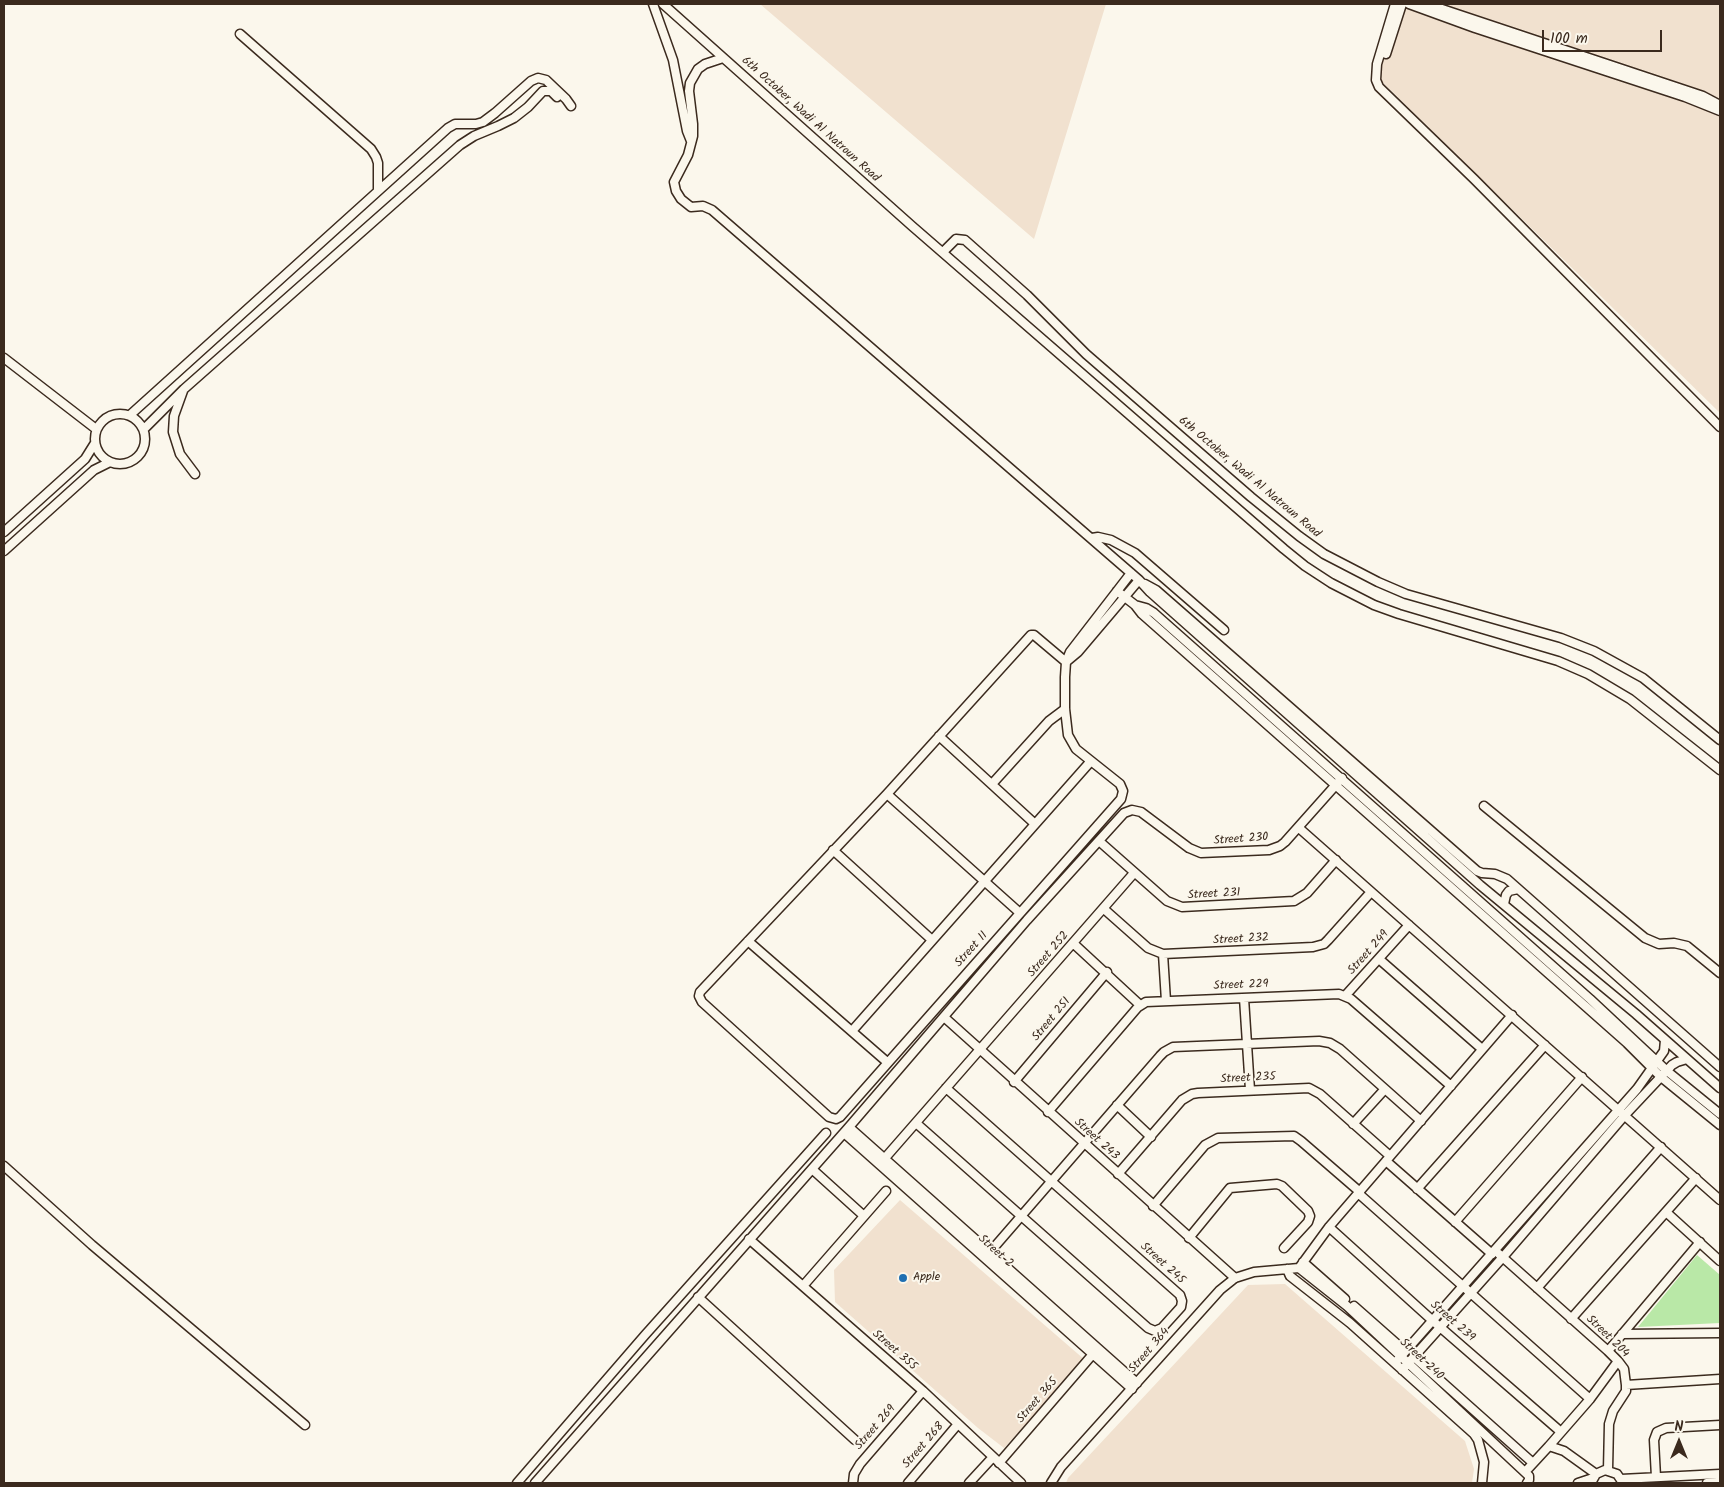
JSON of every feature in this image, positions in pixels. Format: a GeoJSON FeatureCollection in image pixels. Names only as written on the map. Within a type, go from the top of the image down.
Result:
{"type":"FeatureCollection","features":[{"type":"Feature","properties":{"kind":"street"},"geometry":{"type":"LineString","coordinates":[[653,4],[673,60],[687,131],[691,142]]}},
{"type":"Feature","properties":{"kind":"street","name":"6th October, Wadi Al Natroun Road"},"geometry":{"type":"LineString","coordinates":[[663,4],[943,252],[1284,549],[1331,583],[1367,601],[1399,614],[1558,662],[1588,674],[1637,703],[1720,770]]}},
{"type":"Feature","properties":{"kind":"street"},"geometry":{"type":"LineString","coordinates":[[1396,4],[1377,64],[1377,84],[1390,99],[1474,179],[1720,428]]}},
{"type":"Feature","properties":{"kind":"street"},"geometry":{"type":"LineString","coordinates":[[1377,72],[1382,65],[1402,4]]}},
{"type":"Feature","properties":{"kind":"street"},"geometry":{"type":"LineString","coordinates":[[1409,4],[1476,24],[1718,107]]}},
{"type":"Feature","properties":{"kind":"street"},"geometry":{"type":"LineString","coordinates":[[1426,4],[1476,24]]}},
{"type":"Feature","properties":{"kind":"street"},"geometry":{"type":"LineString","coordinates":[[240,34],[371,149],[378,163],[378,190]]}},
{"type":"Feature","properties":{"kind":"street"},"geometry":{"type":"LineString","coordinates":[[723,58],[705,64],[698,69],[690,83],[689,91],[694,130],[688,155],[674,182],[676,191],[681,199],[691,207],[703,206],[712,210],[1024,482],[1131,573],[1156,590],[1480,885],[1720,1088]]}},
{"type":"Feature","properties":{"kind":"street"},"geometry":{"type":"LineString","coordinates":[[130,415],[448,128],[455,124],[476,124],[489,118],[531,81],[538,78],[546,80],[566,99],[571,106],[551,92],[543,92],[514,118],[474,136],[447,157],[184,389],[144,429]]}},
{"type":"Feature","properties":{"kind":"street"},"geometry":{"type":"LineString","coordinates":[[542,78],[543,92]]}},
{"type":"Feature","properties":{"kind":"street"},"geometry":{"type":"LineString","coordinates":[[468,125],[474,136]]}},
{"type":"Feature","properties":{"kind":"street","name":"6th October, Wadi Al Natroun Road"},"geometry":{"type":"LineString","coordinates":[[943,252],[956,239],[965,240],[1027,295],[1093,360],[1251,497],[1324,554],[1406,594],[1562,638],[1594,651],[1643,678],[1720,740]]}},
{"type":"Feature","properties":{"kind":"street"},"geometry":{"type":"LineString","coordinates":[[4,358],[96,429]]}},
{"type":"Feature","properties":{"kind":"street"},"geometry":{"type":"LineString","coordinates":[[184,389],[174,416],[173,432],[180,454],[195,474]]}},
{"type":"Feature","properties":{"kind":"street"},"geometry":{"type":"LineString","coordinates":[[4,532],[85,459],[95,443],[96,429],[110,415],[130,415],[144,429],[146,437],[145,445],[137,458],[124,464],[110,462],[100,454],[95,443]]}},
{"type":"Feature","properties":{"kind":"street"},"geometry":{"type":"LineString","coordinates":[[4,551],[94,470],[110,462]]}},
{"type":"Feature","properties":{"kind":"street"},"geometry":{"type":"LineString","coordinates":[[1092,538],[1110,540],[1136,553],[1224,630]]}},
{"type":"Feature","properties":{"kind":"street"},"geometry":{"type":"LineString","coordinates":[[852,1031],[1091,761],[1071,742],[1066,727],[1064,677],[1066,662],[1078,652],[1103,616],[1117,591],[1131,573]]}},
{"type":"Feature","properties":{"kind":"street"},"geometry":{"type":"LineString","coordinates":[[1103,616],[1142,582]]}},
{"type":"Feature","properties":{"kind":"street"},"geometry":{"type":"LineString","coordinates":[[1117,591],[1720,1125]]}},
{"type":"Feature","properties":{"kind":"street"},"geometry":{"type":"LineString","coordinates":[[1136,606],[1146,608],[1154,613],[1342,778],[1590,999],[1653,1065]]}},
{"type":"Feature","properties":{"kind":"street"},"geometry":{"type":"LineString","coordinates":[[887,1062],[748,940],[887,794],[1031,635],[1034,635],[1066,662]]}},
{"type":"Feature","properties":{"kind":"street"},"geometry":{"type":"LineString","coordinates":[[1221,651],[1476,871],[1500,875],[1518,889],[1720,1066]]}},
{"type":"Feature","properties":{"kind":"street"},"geometry":{"type":"LineString","coordinates":[[992,784],[1049,721],[1065,710]]}},
{"type":"Feature","properties":{"kind":"street"},"geometry":{"type":"LineString","coordinates":[[939,736],[1035,824]]}},
{"type":"Feature","properties":{"kind":"street","name":"Street 11"},"geometry":{"type":"LineString","coordinates":[[748,940],[702,988],[700,999],[826,1115],[833,1118],[840,1117],[1121,799],[1124,792],[1122,788],[1091,761]]}},
{"type":"Feature","properties":{"kind":"street","name":"Street 230"},"geometry":{"type":"LineString","coordinates":[[1124,813],[1132,810],[1142,812],[1188,848],[1201,853],[1275,849],[1298,828],[1342,778]]}},
{"type":"Feature","properties":{"kind":"street"},"geometry":{"type":"LineString","coordinates":[[887,794],[1020,913]]}},
{"type":"Feature","properties":{"kind":"street"},"geometry":{"type":"LineString","coordinates":[[1484,806],[1645,938],[1659,944],[1674,942],[1687,946],[1720,973]]}},
{"type":"Feature","properties":{"kind":"street","name":"Street 11"},"geometry":{"type":"LineString","coordinates":[[535,1483],[847,1130],[1027,920],[1124,813]]}},
{"type":"Feature","properties":{"kind":"street"},"geometry":{"type":"LineString","coordinates":[[1298,828],[1720,1200]]}},
{"type":"Feature","properties":{"kind":"street","name":"Street 231"},"geometry":{"type":"LineString","coordinates":[[1099,841],[1166,901],[1182,907],[1289,902],[1304,897],[1336,860]]}},
{"type":"Feature","properties":{"kind":"street"},"geometry":{"type":"LineString","coordinates":[[833,850],[932,940]]}},
{"type":"Feature","properties":{"kind":"street","name":"Street 252"},"geometry":{"type":"LineString","coordinates":[[885,1158],[1074,944],[1134,873]]}},
{"type":"Feature","properties":{"kind":"street"},"geometry":{"type":"LineString","coordinates":[[1480,885],[1485,880],[1487,874]]}},
{"type":"Feature","properties":{"kind":"street"},"geometry":{"type":"LineString","coordinates":[[1504,904],[1509,891],[1518,889]]}},
{"type":"Feature","properties":{"kind":"street","name":"Street 232"},"geometry":{"type":"LineString","coordinates":[[1163,954],[1318,946],[1328,940],[1371,892]]}},
{"type":"Feature","properties":{"kind":"street"},"geometry":{"type":"LineString","coordinates":[[1104,909],[1148,948],[1163,954],[1166,1001]]}},
{"type":"Feature","properties":{"kind":"street","name":"Street 249"},"geometry":{"type":"LineString","coordinates":[[1345,996],[1409,925]]}},
{"type":"Feature","properties":{"kind":"street"},"geometry":{"type":"LineString","coordinates":[[1048,1112],[1140,1004],[1074,944]]}},
{"type":"Feature","properties":{"kind":"street"},"geometry":{"type":"LineString","coordinates":[[1379,959],[1482,1050]]}},
{"type":"Feature","properties":{"kind":"street","name":"Street 251"},"geometry":{"type":"LineString","coordinates":[[1014,1082],[1107,972]]}},
{"type":"Feature","properties":{"kind":"street","name":"Street 229"},"geometry":{"type":"LineString","coordinates":[[1140,1004],[1146,1002],[1333,993],[1345,996]]}},
{"type":"Feature","properties":{"kind":"street"},"geometry":{"type":"LineString","coordinates":[[1345,996],[1351,999],[1451,1086]]}},
{"type":"Feature","properties":{"kind":"street"},"geometry":{"type":"LineString","coordinates":[[1244,998],[1250,1090]]}},
{"type":"Feature","properties":{"kind":"street"},"geometry":{"type":"LineString","coordinates":[[1300,1265],[1329,1227],[1512,1015]]}},
{"type":"Feature","properties":{"kind":"street","name":"Street 243"},"geometry":{"type":"LineString","coordinates":[[944,1017],[1014,1082],[1235,1278]]}},
{"type":"Feature","properties":{"kind":"street"},"geometry":{"type":"LineString","coordinates":[[1402,1370],[1503,1257],[1622,1112],[1664,1050],[1665,1040]]}},
{"type":"Feature","properties":{"kind":"street"},"geometry":{"type":"LineString","coordinates":[[990,1252],[1168,1049],[1319,1041],[1330,1043],[1340,1048],[1421,1121]]}},
{"type":"Feature","properties":{"kind":"street"},"geometry":{"type":"LineString","coordinates":[[1418,1189],[1545,1045]]}},
{"type":"Feature","properties":{"kind":"street"},"geometry":{"type":"LineString","coordinates":[[1394,1363],[1622,1112],[1677,1062],[1687,1059]]}},
{"type":"Feature","properties":{"kind":"street"},"geometry":{"type":"LineString","coordinates":[[1664,1074],[1720,1114]]}},
{"type":"Feature","properties":{"kind":"street"},"geometry":{"type":"LineString","coordinates":[[1455,1222],[1582,1077]]}},
{"type":"Feature","properties":{"kind":"street","name":"Street 245"},"geometry":{"type":"LineString","coordinates":[[916,1123],[1148,1328],[1159,1330],[1175,1314],[1182,1304],[1180,1295],[946,1088]]}},
{"type":"Feature","properties":{"kind":"street","name":"Street 235"},"geometry":{"type":"LineString","coordinates":[[1118,1174],[1187,1097],[1198,1093],[1309,1088],[1320,1094],[1353,1124],[1418,1189],[1455,1222]]}},
{"type":"Feature","properties":{"kind":"street"},"geometry":{"type":"LineString","coordinates":[[1353,1124],[1385,1090]]}},
{"type":"Feature","properties":{"kind":"street"},"geometry":{"type":"LineString","coordinates":[[1117,1105],[1151,1137]]}},
{"type":"Feature","properties":{"kind":"street","name":"Street 2"},"geometry":{"type":"LineString","coordinates":[[847,1130],[885,1158],[990,1252],[996,1263],[1093,1354],[1134,1386]]}},
{"type":"Feature","properties":{"kind":"street","name":"Street 2"},"geometry":{"type":"LineString","coordinates":[[847,1130],[1134,1386]]}},
{"type":"Feature","properties":{"kind":"street"},"geometry":{"type":"LineString","coordinates":[[517,1483],[645,1335],[826,1134]]}},
{"type":"Feature","properties":{"kind":"street"},"geometry":{"type":"LineString","coordinates":[[1154,1206],[1205,1145],[1218,1138],[1294,1136],[1301,1140],[1590,1399]]}},
{"type":"Feature","properties":{"kind":"street"},"geometry":{"type":"LineString","coordinates":[[1537,1288],[1661,1147]]}},
{"type":"Feature","properties":{"kind":"street"},"geometry":{"type":"LineString","coordinates":[[4,1166],[99,1251],[305,1425]]}},
{"type":"Feature","properties":{"kind":"street"},"geometry":{"type":"LineString","coordinates":[[812,1169],[864,1216]]}},
{"type":"Feature","properties":{"kind":"street"},"geometry":{"type":"LineString","coordinates":[[1571,1319],[1696,1178]]}},
{"type":"Feature","properties":{"kind":"street"},"geometry":{"type":"LineString","coordinates":[[1189,1238],[1230,1188],[1277,1184],[1282,1186],[1308,1211],[1310,1216],[1308,1222],[1284,1248]]}},
{"type":"Feature","properties":{"kind":"street"},"geometry":{"type":"LineString","coordinates":[[803,1286],[886,1191]]}},
{"type":"Feature","properties":{"kind":"street"},"geometry":{"type":"LineString","coordinates":[[1666,1212],[1720,1261]]}},
{"type":"Feature","properties":{"kind":"street","name":"Street 204"},"geometry":{"type":"LineString","coordinates":[[1455,1222],[1503,1257],[1608,1350],[1624,1370],[1626,1385]]}},
{"type":"Feature","properties":{"kind":"street","name":"Street 239"},"geometry":{"type":"LineString","coordinates":[[1329,1227],[1433,1321],[1562,1432]]}},
{"type":"Feature","properties":{"kind":"street","name":"Street 355"},"geometry":{"type":"LineString","coordinates":[[749,1239],[923,1391],[1021,1483]]}},
{"type":"Feature","properties":{"kind":"street"},"geometry":{"type":"LineString","coordinates":[[1608,1350],[1700,1242]]}},
{"type":"Feature","properties":{"kind":"street","name":"Street 364"},"geometry":{"type":"LineString","coordinates":[[1051,1483],[1061,1467],[1220,1290],[1235,1278],[1254,1272],[1300,1265]]}},
{"type":"Feature","properties":{"kind":"street","name":"Street 240"},"geometry":{"type":"LineString","coordinates":[[1300,1265],[1411,1360],[1527,1477],[1533,1463],[1590,1399],[1618,1361]]}},
{"type":"Feature","properties":{"kind":"street"},"geometry":{"type":"LineString","coordinates":[[1287,1268],[1290,1276],[1350,1323],[1474,1434],[1478,1440],[1484,1462],[1482,1483]]}},
{"type":"Feature","properties":{"kind":"street"},"geometry":{"type":"LineString","coordinates":[[698,1297],[855,1440]]}},
{"type":"Feature","properties":{"kind":"street"},"geometry":{"type":"LineString","coordinates":[[1622,1334],[1720,1333]]}},
{"type":"Feature","properties":{"kind":"street","name":"Street 365"},"geometry":{"type":"LineString","coordinates":[[999,1463],[1093,1354]]}},
{"type":"Feature","properties":{"kind":"street"},"geometry":{"type":"LineString","coordinates":[[1411,1360],[1533,1463]]}},
{"type":"Feature","properties":{"kind":"street"},"geometry":{"type":"LineString","coordinates":[[1608,1470],[1609,1424],[1613,1412],[1626,1391],[1626,1385],[1720,1379]]}},
{"type":"Feature","properties":{"kind":"street","name":"Street 269"},"geometry":{"type":"LineString","coordinates":[[853,1483],[854,1474],[860,1464],[923,1391]]}},
{"type":"Feature","properties":{"kind":"street","name":"Street 268"},"geometry":{"type":"LineString","coordinates":[[908,1483],[958,1424]]}},
{"type":"Feature","properties":{"kind":"street"},"geometry":{"type":"LineString","coordinates":[[1656,1477],[1654,1440],[1657,1432],[1666,1428],[1720,1425]]}},
{"type":"Feature","properties":{"kind":"street"},"geometry":{"type":"LineString","coordinates":[[1550,1446],[1564,1451],[1593,1479]]}},
{"type":"Feature","properties":{"kind":"street"},"geometry":{"type":"LineString","coordinates":[[969,1483],[993,1456]]}},
{"type":"Feature","properties":{"kind":"street"},"geometry":{"type":"LineString","coordinates":[[1578,1483],[1593,1479],[1600,1471],[1608,1470],[1617,1474],[1622,1481],[1656,1477],[1720,1474]]}},
{"type":"Feature","properties":{"kind":"street"},"geometry":{"type":"LineString","coordinates":[[1707,1483],[1720,1482]]}},
{"type":"Feature","properties":{"kind":"shaded area"},"geometry":{"type":"Polygon","coordinates":[[[760,4],[1106,4],[1034,239],[760,4]]]}},
{"type":"Feature","properties":{"kind":"shaded area"},"geometry":{"type":"Polygon","coordinates":[[[1398,4],[1720,4],[1720,413],[1374,74],[1398,4]]]}},
{"type":"Feature","properties":{"kind":"shaded area"},"geometry":{"type":"Polygon","coordinates":[[[900,1200],[1085,1360],[1004,1448],[978,1428],[835,1302],[834,1270],[900,1200]]]}},
{"type":"Feature","properties":{"kind":"shaded area"},"geometry":{"type":"Polygon","coordinates":[[[1285,1284],[1465,1441],[1474,1469],[1472,1483],[1066,1483],[1068,1478],[1248,1285],[1285,1284]]]}},
{"type":"Feature","properties":{"kind":"green space"},"geometry":{"type":"Polygon","coordinates":[[[1697,1255],[1720,1275],[1720,1323],[1638,1327],[1697,1255]]]}},
{"type":"Feature","properties":{"kind":"place","name":"Apple"},"geometry":{"type":"Point","coordinates":[903,1278]}}]}
